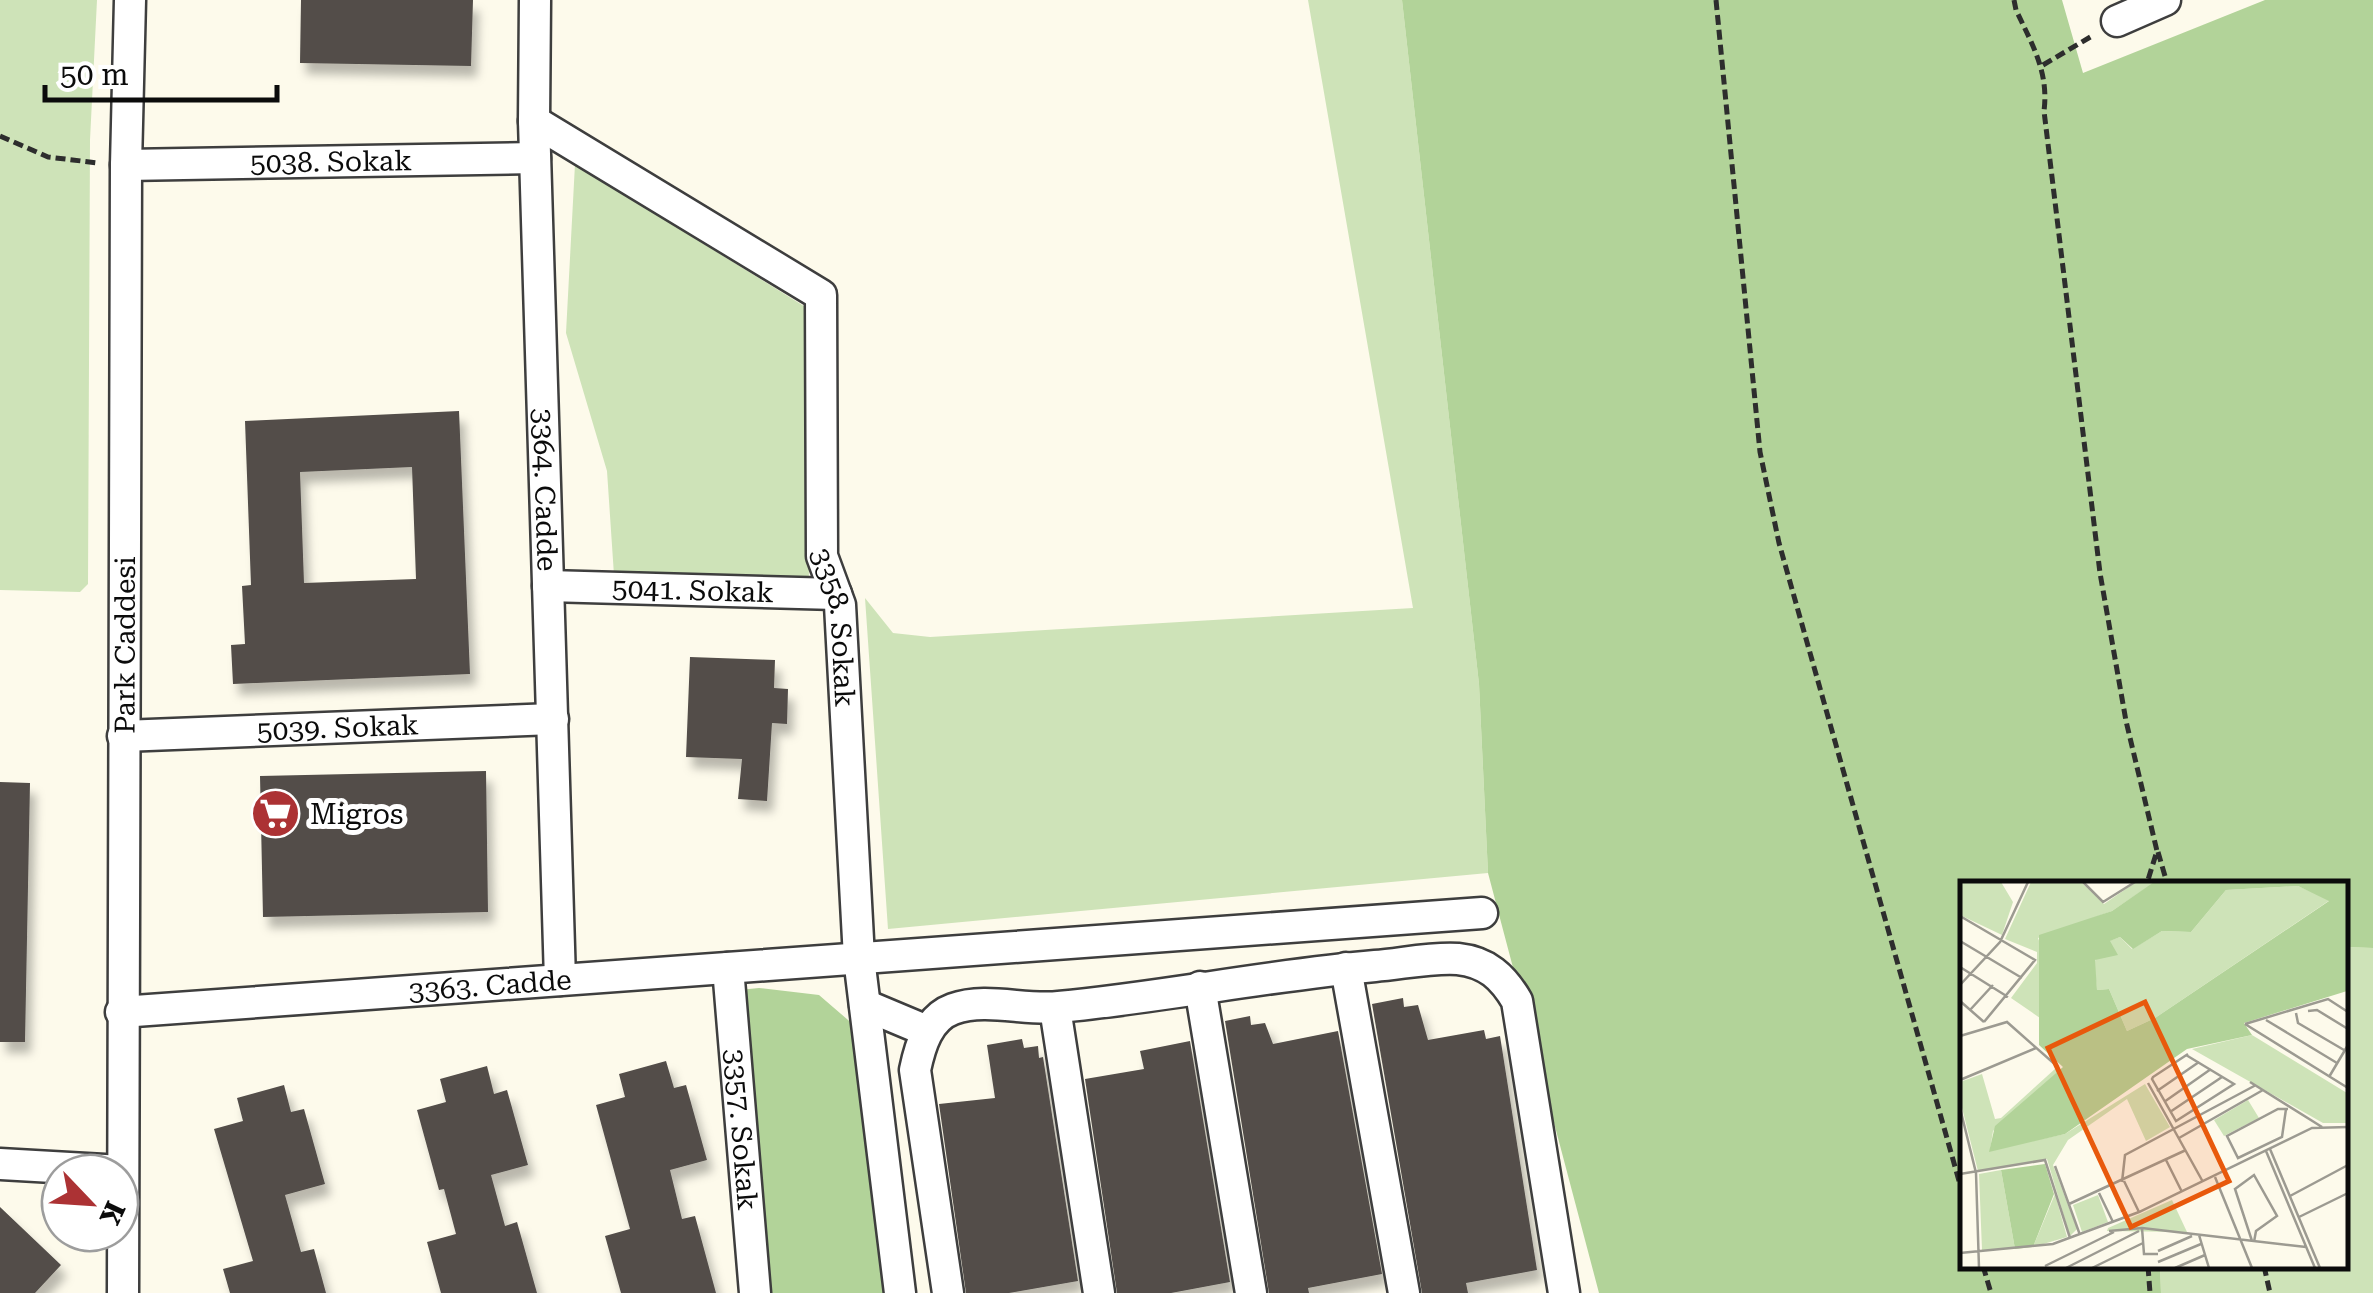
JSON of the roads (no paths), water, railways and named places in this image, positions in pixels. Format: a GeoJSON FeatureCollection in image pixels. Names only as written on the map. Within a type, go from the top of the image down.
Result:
{"type":"FeatureCollection","features":[{"type":"Feature","properties":{"kind":"street","name":"Park Caddesi"},"geometry":{"type":"LineString","coordinates":[[122,1153],[130,0]]}},
{"type":"Feature","properties":{"kind":"street","name":"3364. Cadde"},"geometry":{"type":"LineString","coordinates":[[535,0],[534,121],[560,980]]}},
{"type":"Feature","properties":{"kind":"street"},"geometry":{"type":"LineString","coordinates":[[2117,22],[2165,0]]}},
{"type":"Feature","properties":{"kind":"street","name":"3358. Sokak"},"geometry":{"type":"LineString","coordinates":[[534,121],[820,295],[822,556],[840,605],[859,958],[900,1293]]}},
{"type":"Feature","properties":{"kind":"street","name":"5038. Sokak"},"geometry":{"type":"LineString","coordinates":[[126,164],[536,158]]}},
{"type":"Feature","properties":{"kind":"street","name":"5041. Sokak"},"geometry":{"type":"LineString","coordinates":[[548,586],[836,594]]}},
{"type":"Feature","properties":{"kind":"street","name":"5039. Sokak"},"geometry":{"type":"LineString","coordinates":[[123,736],[552,720]]}},
{"type":"Feature","properties":{"kind":"street","name":"3363. Cadde"},"geometry":{"type":"LineString","coordinates":[[121,1012],[1482,913]]}},
{"type":"Feature","properties":{"kind":"street"},"geometry":{"type":"LineString","coordinates":[[948,1293],[914,1070],[927,1031],[949,1010],[972,1004],[1055,1008],[1346,968],[1457,959],[1488,968],[1503,978],[1516,1001],[1564,1293]]}},
{"type":"Feature","properties":{"kind":"street","name":"3357. Sokak"},"geometry":{"type":"LineString","coordinates":[[728,968],[755,1293]]}},
{"type":"Feature","properties":{"kind":"street"},"geometry":{"type":"LineString","coordinates":[[1346,968],[1404,1293]]}},
{"type":"Feature","properties":{"kind":"street"},"geometry":{"type":"LineString","coordinates":[[1200,988],[1251,1293]]}},
{"type":"Feature","properties":{"kind":"street"},"geometry":{"type":"LineString","coordinates":[[865,1005],[927,1031]]}},
{"type":"Feature","properties":{"kind":"street"},"geometry":{"type":"LineString","coordinates":[[1055,1008],[1099,1293]]}},
{"type":"Feature","properties":{"kind":"street"},"geometry":{"type":"LineString","coordinates":[[0,1164],[40,1166]]}},
{"type":"Feature","properties":{"kind":"street","name":"Park Caddesi"},"geometry":{"type":"LineString","coordinates":[[123,1253],[123,1293]]}},
{"type":"Feature","properties":{"kind":"place","name":"Migros"},"geometry":{"type":"Point","coordinates":[275,814]}}]}
